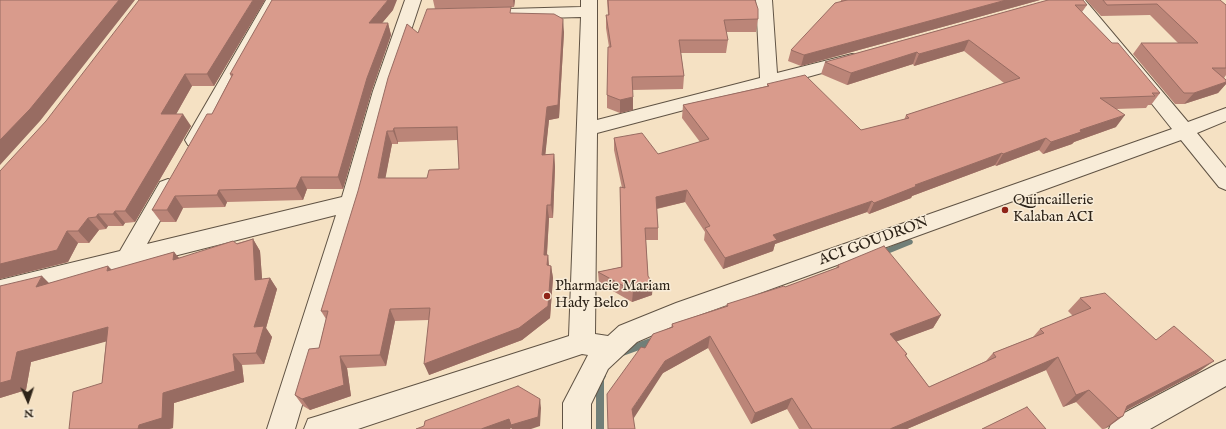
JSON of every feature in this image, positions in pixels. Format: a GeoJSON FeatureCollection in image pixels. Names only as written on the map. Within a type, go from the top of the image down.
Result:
{"type":"FeatureCollection","features":[{"type":"Feature","properties":{"kind":"street"},"geometry":{"type":"LineString","coordinates":[[127,259],[274,0]]}},
{"type":"Feature","properties":{"kind":"street"},"geometry":{"type":"LineString","coordinates":[[764,0],[770,82]]}},
{"type":"Feature","properties":{"kind":"street"},"geometry":{"type":"LineString","coordinates":[[1077,0],[1226,182]]}},
{"type":"Feature","properties":{"kind":"street"},"geometry":{"type":"LineString","coordinates":[[495,14],[589,6],[582,343]]}},
{"type":"Feature","properties":{"kind":"street"},"geometry":{"type":"LineString","coordinates":[[282,429],[351,204],[382,91],[416,10]]}},
{"type":"Feature","properties":{"kind":"street"},"geometry":{"type":"LineString","coordinates":[[587,130],[770,82],[868,54]]}},
{"type":"Feature","properties":{"kind":"street","name":"ACI GOUDRON"},"geometry":{"type":"LineString","coordinates":[[577,429],[577,403],[600,361],[628,334],[685,310],[1185,131],[1226,114]]}},
{"type":"Feature","properties":{"kind":"street"},"geometry":{"type":"LineString","coordinates":[[0,290],[351,204]]}},
{"type":"Feature","properties":{"kind":"street"},"geometry":{"type":"LineString","coordinates":[[318,429],[582,343],[613,348]]}},
{"type":"Feature","properties":{"kind":"street"},"geometry":{"type":"LineString","coordinates":[[1123,429],[1226,372]]}},
{"type":"Feature","properties":{"kind":"building"},"geometry":{"type":"Polygon","coordinates":[[[0,0],[119,0],[30,109],[0,140],[0,0]]]}},
{"type":"Feature","properties":{"kind":"building"},"geometry":{"type":"Polygon","coordinates":[[[139,0],[253,0],[207,74],[185,74],[161,114],[183,114],[125,211],[115,211],[113,214],[98,214],[96,217],[88,218],[78,231],[67,231],[57,250],[0,264],[0,171],[46,121],[139,0]]]}},
{"type":"Feature","properties":{"kind":"building"},"geometry":{"type":"Polygon","coordinates":[[[272,0],[388,0],[369,23],[388,23],[367,78],[338,177],[301,177],[296,188],[219,190],[217,195],[175,196],[167,210],[152,210],[207,114],[212,114],[233,74],[230,74],[272,0]]]}},
{"type":"Feature","properties":{"kind":"building"},"geometry":{"type":"Polygon","coordinates":[[[608,0],[755,0],[758,9],[758,19],[724,20],[728,40],[679,40],[684,76],[632,77],[633,97],[620,100],[607,95],[608,47],[611,47],[606,15],[609,15],[608,0]]]}},
{"type":"Feature","properties":{"kind":"building"},"geometry":{"type":"Polygon","coordinates":[[[847,0],[1006,0],[804,55],[791,50],[835,3],[847,0]]]}},
{"type":"Feature","properties":{"kind":"building"},"geometry":{"type":"Polygon","coordinates":[[[1048,0],[1083,0],[1087,5],[1075,5],[1112,43],[1118,43],[1160,93],[1152,93],[1155,96],[1100,98],[1125,115],[1080,130],[1081,132],[1051,142],[1046,138],[1003,154],[1002,153],[915,185],[917,186],[874,203],[872,201],[773,235],[777,240],[725,258],[705,228],[710,226],[687,190],[656,197],[658,228],[645,228],[648,276],[653,284],[633,291],[598,272],[622,267],[620,187],[625,188],[614,138],[642,133],[658,154],[709,139],[683,105],[769,86],[767,84],[805,75],[861,130],[909,118],[906,115],[1020,78],[969,40],[919,54],[917,52],[851,73],[825,62],[1048,0]]]}},
{"type":"Feature","properties":{"kind":"building"},"geometry":{"type":"Polygon","coordinates":[[[1103,0],[1220,0],[1226,5],[1226,68],[1212,68],[1226,80],[1226,82],[1194,93],[1184,93],[1141,43],[1198,43],[1157,4],[1107,5],[1103,0]]]}},
{"type":"Feature","properties":{"kind":"building"},"geometry":{"type":"Polygon","coordinates":[[[511,7],[510,13],[554,14],[563,19],[558,105],[547,107],[542,155],[554,154],[551,205],[547,205],[544,255],[548,255],[547,265],[551,266],[548,306],[519,328],[424,364],[430,308],[390,309],[380,355],[340,356],[344,385],[302,399],[295,395],[309,349],[319,348],[328,311],[321,311],[358,191],[388,78],[407,24],[418,33],[427,9],[511,7]],[[457,127],[394,128],[393,131],[387,131],[378,178],[427,178],[429,170],[459,169],[457,127]]]}},
{"type":"Feature","properties":{"kind":"building"},"geometry":{"type":"Polygon","coordinates":[[[253,239],[255,280],[270,278],[254,327],[264,326],[256,353],[233,354],[235,371],[163,393],[162,418],[139,425],[138,429],[69,429],[73,392],[102,383],[108,327],[17,352],[11,380],[0,383],[0,286],[42,276],[36,287],[108,266],[107,271],[174,252],[173,260],[233,241],[237,244],[253,239]]]}},
{"type":"Feature","properties":{"kind":"building"},"geometry":{"type":"Polygon","coordinates":[[[884,246],[941,315],[890,334],[907,354],[905,355],[929,387],[996,357],[993,353],[1044,333],[1040,329],[1091,308],[1080,298],[1105,293],[1156,340],[1174,326],[1214,361],[1127,406],[1123,416],[1118,418],[1089,390],[1076,395],[1058,357],[890,429],[812,429],[792,398],[755,413],[710,336],[665,361],[632,409],[635,429],[608,429],[607,394],[641,347],[645,348],[653,334],[673,327],[672,324],[728,306],[727,304],[784,286],[785,287],[839,267],[838,265],[884,246]]]}},
{"type":"Feature","properties":{"kind":"building"},"geometry":{"type":"Polygon","coordinates":[[[518,386],[540,399],[538,417],[511,425],[509,419],[481,429],[416,429],[424,426],[425,421],[518,386]]]}},
{"type":"Feature","properties":{"kind":"building"},"geometry":{"type":"Polygon","coordinates":[[[1027,407],[1046,429],[982,429],[1027,407]]]}},
{"type":"Feature","properties":{"kind":"waterway"},"geometry":{"type":"LineString","coordinates":[[880,254],[909,242]]}},
{"type":"Feature","properties":{"kind":"waterway"},"geometry":{"type":"LineString","coordinates":[[620,353],[656,340]]}},
{"type":"Feature","properties":{"kind":"waterway"},"geometry":{"type":"LineString","coordinates":[[600,429],[600,380],[602,376]]}},
{"type":"Feature","properties":{"kind":"place","name":"Quincaillerie Kalaban ACI"},"geometry":{"type":"Point","coordinates":[1005,210]}},
{"type":"Feature","properties":{"kind":"place","name":"Pharmacie Mariam Hady Belco"},"geometry":{"type":"Point","coordinates":[547,296]}}]}
